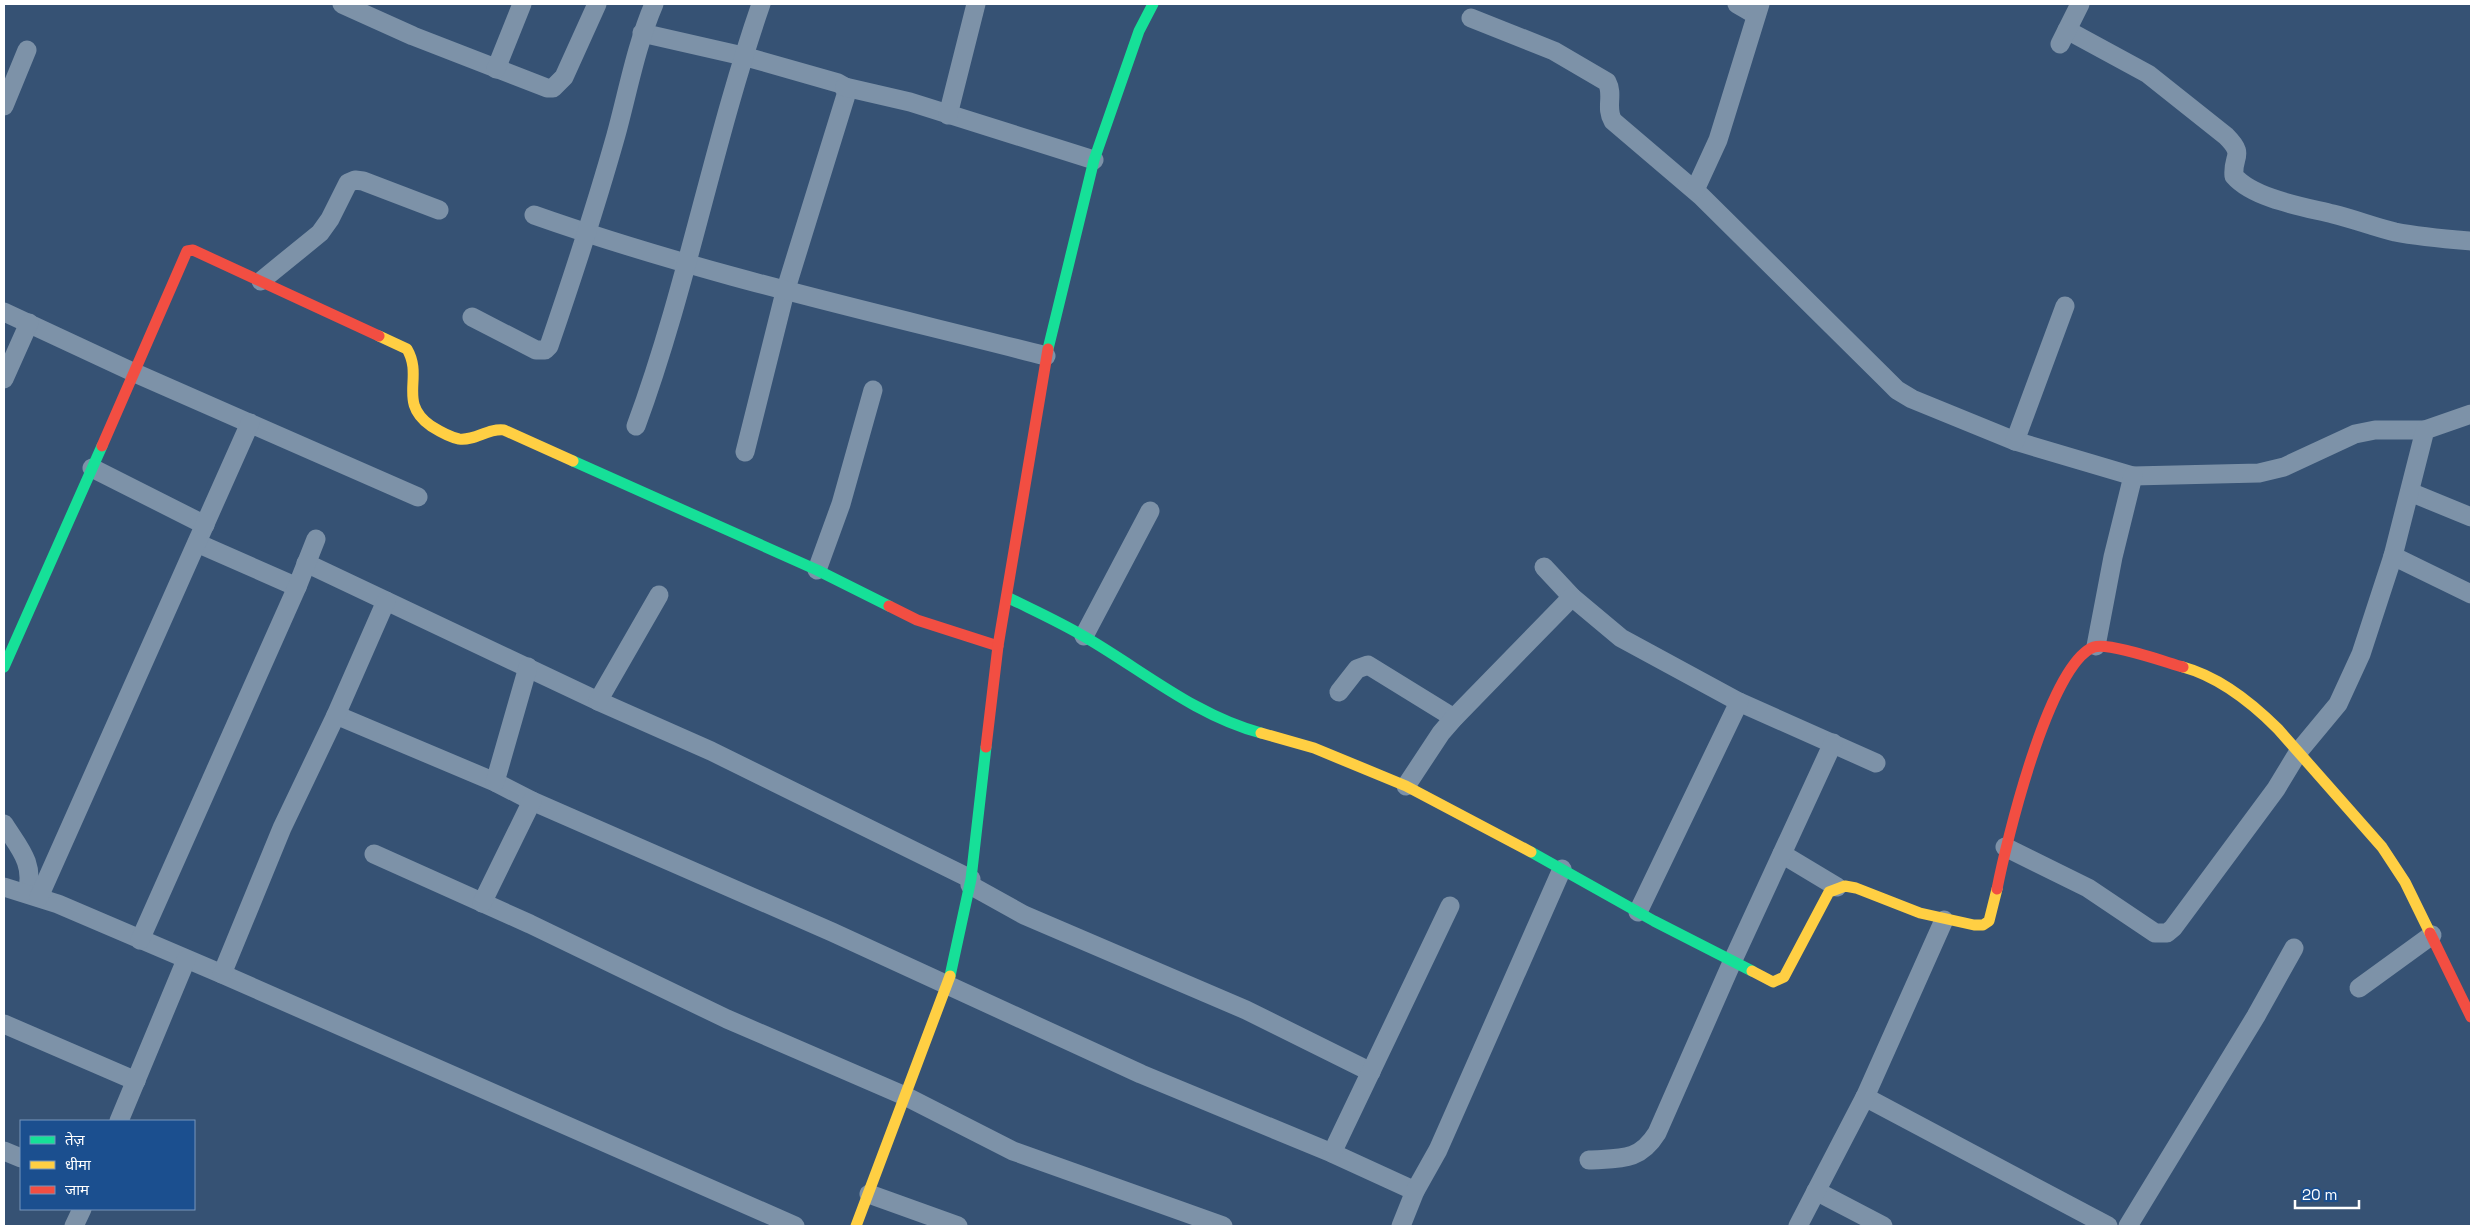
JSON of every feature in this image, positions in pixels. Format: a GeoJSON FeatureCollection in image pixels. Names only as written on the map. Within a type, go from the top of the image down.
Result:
{"type":"FeatureCollection","features":[{"type":"Feature","properties":{"kind":"street"},"geometry":{"type":"LineString","coordinates":[[342,4],[496,69],[547,88],[559,84],[564,77],[597,4]]}},
{"type":"Feature","properties":{"kind":"street"},"geometry":{"type":"LineString","coordinates":[[496,69],[522,4]]}},
{"type":"Feature","properties":{"kind":"street"},"geometry":{"type":"LineString","coordinates":[[472,317],[536,350],[545,350],[549,346],[588,234],[634,71],[642,33],[654,4]]}},
{"type":"Feature","properties":{"kind":"street"},"geometry":{"type":"LineString","coordinates":[[636,426],[653,380],[688,263],[743,56],[762,4]]}},
{"type":"Feature","properties":{"kind":"street"},"geometry":{"type":"LineString","coordinates":[[948,115],[976,4]]}},
{"type":"Feature","properties":{"kind":"street"},"geometry":{"type":"LineString","coordinates":[[856,1226],[947,987],[970,882],[998,646],[1046,356],[1094,160],[1139,31],[1154,4]]}},
{"type":"Feature","properties":{"kind":"street"},"geometry":{"type":"LineString","coordinates":[[1695,190],[1718,140],[1758,10],[1737,4]]}},
{"type":"Feature","properties":{"kind":"street"},"geometry":{"type":"LineString","coordinates":[[2080,4],[2063,37],[2148,74],[2226,136],[2237,147],[2238,153],[2234,176],[2246,186],[2288,205],[2333,214],[2395,232],[2471,241]]}},
{"type":"Feature","properties":{"kind":"street"},"geometry":{"type":"LineString","coordinates":[[1471,18],[1554,51],[1600,76],[1610,86],[1609,114],[1614,121],[1695,190],[1897,390],[1912,399],[2015,441],[2133,476],[2259,473],[2284,467],[2355,434],[2375,430],[2425,430],[2471,414]]}},
{"type":"Feature","properties":{"kind":"street"},"geometry":{"type":"LineString","coordinates":[[642,33],[743,56],[838,83],[845,87],[910,102],[1094,160]]}},
{"type":"Feature","properties":{"kind":"street"},"geometry":{"type":"LineString","coordinates":[[4,106],[28,50]]}},
{"type":"Feature","properties":{"kind":"street"},"geometry":{"type":"LineString","coordinates":[[745,452],[785,292],[846,95],[845,87]]}},
{"type":"Feature","properties":{"kind":"street"},"geometry":{"type":"LineString","coordinates":[[262,281],[320,233],[330,219],[348,183],[355,180],[363,180],[439,210]]}},
{"type":"Feature","properties":{"kind":"street"},"geometry":{"type":"LineString","coordinates":[[534,214],[588,234],[785,292],[1046,356]]}},
{"type":"Feature","properties":{"kind":"street"},"geometry":{"type":"LineString","coordinates":[[4,668],[188,251],[197,252],[262,281],[407,349],[414,358],[416,367],[411,392],[416,412],[422,419],[447,436],[464,441],[490,430],[504,430],[817,570],[916,620],[998,646]]}},
{"type":"Feature","properties":{"kind":"street"},"geometry":{"type":"LineString","coordinates":[[2015,441],[2065,306]]}},
{"type":"Feature","properties":{"kind":"street"},"geometry":{"type":"LineString","coordinates":[[4,312],[135,373],[418,497]]}},
{"type":"Feature","properties":{"kind":"street"},"geometry":{"type":"LineString","coordinates":[[4,380],[29,323]]}},
{"type":"Feature","properties":{"kind":"street"},"geometry":{"type":"LineString","coordinates":[[817,570],[841,504],[873,390]]}},
{"type":"Feature","properties":{"kind":"street"},"geometry":{"type":"LineString","coordinates":[[33,895],[197,543],[250,423]]}},
{"type":"Feature","properties":{"kind":"street"},"geometry":{"type":"LineString","coordinates":[[2006,847],[2088,888],[2155,933],[2167,934],[2276,790],[2299,751],[2338,704],[2350,681],[2393,556],[2425,430]]}},
{"type":"Feature","properties":{"kind":"street"},"geometry":{"type":"LineString","coordinates":[[92,468],[205,525]]}},
{"type":"Feature","properties":{"kind":"street"},"geometry":{"type":"LineString","coordinates":[[2096,646],[2113,557],[2133,476]]}},
{"type":"Feature","properties":{"kind":"street"},"geometry":{"type":"LineString","coordinates":[[2410,492],[2471,517]]}},
{"type":"Feature","properties":{"kind":"street"},"geometry":{"type":"LineString","coordinates":[[1084,636],[1150,511]]}},
{"type":"Feature","properties":{"kind":"street"},"geometry":{"type":"LineString","coordinates":[[140,940],[297,587],[316,539]]}},
{"type":"Feature","properties":{"kind":"street"},"geometry":{"type":"LineString","coordinates":[[197,543],[297,587]]}},
{"type":"Feature","properties":{"kind":"street"},"geometry":{"type":"LineString","coordinates":[[2393,556],[2471,594]]}},
{"type":"Feature","properties":{"kind":"street"},"geometry":{"type":"LineString","coordinates":[[306,563],[598,701],[711,751],[970,882],[1024,915],[1246,1010],[1371,1072]]}},
{"type":"Feature","properties":{"kind":"street"},"geometry":{"type":"LineString","coordinates":[[1544,567],[1572,597],[1621,638],[1739,702],[1876,763]]}},
{"type":"Feature","properties":{"kind":"street"},"geometry":{"type":"LineString","coordinates":[[598,701],[659,595]]}},
{"type":"Feature","properties":{"kind":"street"},"geometry":{"type":"LineString","coordinates":[[1007,597],[1084,636],[1188,702],[1237,727],[1314,748],[1406,786],[1562,869],[1638,912],[1767,979],[1779,981],[1784,976],[1829,892],[1837,887]]}},
{"type":"Feature","properties":{"kind":"street"},"geometry":{"type":"LineString","coordinates":[[1406,786],[1441,733],[1454,718],[1572,597]]}},
{"type":"Feature","properties":{"kind":"street"},"geometry":{"type":"LineString","coordinates":[[222,974],[282,828],[336,715],[386,601]]}},
{"type":"Feature","properties":{"kind":"street"},"geometry":{"type":"LineString","coordinates":[[1782,854],[1837,887],[1856,888],[1920,913],[1944,920],[1983,925],[1989,921],[1992,912],[2006,847],[2038,737],[2060,685],[2086,651],[2096,646],[2112,647],[2187,668],[2226,686],[2260,711],[2299,751],[2382,847],[2405,882],[2471,1017]]}},
{"type":"Feature","properties":{"kind":"street"},"geometry":{"type":"LineString","coordinates":[[1339,692],[1357,669],[1368,665],[1454,718]]}},
{"type":"Feature","properties":{"kind":"street"},"geometry":{"type":"LineString","coordinates":[[495,782],[528,667]]}},
{"type":"Feature","properties":{"kind":"street"},"geometry":{"type":"LineString","coordinates":[[1638,912],[1739,702]]}},
{"type":"Feature","properties":{"kind":"street"},"geometry":{"type":"LineString","coordinates":[[336,715],[495,782],[532,801],[832,932],[947,987],[1141,1074],[1332,1153],[1415,1191]]}},
{"type":"Feature","properties":{"kind":"street"},"geometry":{"type":"LineString","coordinates":[[1589,1160],[1621,1158],[1639,1154],[1649,1146],[1657,1133],[1733,960],[1833,744]]}},
{"type":"Feature","properties":{"kind":"street"},"geometry":{"type":"LineString","coordinates":[[482,903],[532,801]]}},
{"type":"Feature","properties":{"kind":"street"},"geometry":{"type":"LineString","coordinates":[[4,824],[28,863],[33,895]]}},
{"type":"Feature","properties":{"kind":"street"},"geometry":{"type":"LineString","coordinates":[[374,854],[727,1019],[905,1096],[1013,1151],[1224,1226]]}},
{"type":"Feature","properties":{"kind":"street"},"geometry":{"type":"LineString","coordinates":[[1401,1226],[1415,1191],[1438,1150],[1562,869]]}},
{"type":"Feature","properties":{"kind":"street"},"geometry":{"type":"LineString","coordinates":[[4,887],[33,895],[222,974],[795,1226]]}},
{"type":"Feature","properties":{"kind":"street"},"geometry":{"type":"LineString","coordinates":[[1332,1153],[1450,906]]}},
{"type":"Feature","properties":{"kind":"street"},"geometry":{"type":"LineString","coordinates":[[1798,1226],[1865,1098],[1944,920]]}},
{"type":"Feature","properties":{"kind":"street"},"geometry":{"type":"LineString","coordinates":[[2359,988],[2432,935]]}},
{"type":"Feature","properties":{"kind":"street"},"geometry":{"type":"LineString","coordinates":[[2128,1226],[2256,1016],[2294,948]]}},
{"type":"Feature","properties":{"kind":"street"},"geometry":{"type":"LineString","coordinates":[[119,1120],[186,960]]}},
{"type":"Feature","properties":{"kind":"street"},"geometry":{"type":"LineString","coordinates":[[4,1024],[136,1081]]}},
{"type":"Feature","properties":{"kind":"street"},"geometry":{"type":"LineString","coordinates":[[1865,1098],[2108,1226]]}},
{"type":"Feature","properties":{"kind":"street"},"geometry":{"type":"LineString","coordinates":[[4,1151],[20,1158]]}},
{"type":"Feature","properties":{"kind":"street"},"geometry":{"type":"LineString","coordinates":[[1816,1191],[1883,1226]]}},
{"type":"Feature","properties":{"kind":"street"},"geometry":{"type":"LineString","coordinates":[[869,1194],[958,1226]]}},
{"type":"Feature","properties":{"kind":"street"},"geometry":{"type":"LineString","coordinates":[[74,1226],[82,1210]]}},
{"type":"Feature","properties":{"kind":"traffic: fast"},"geometry":{"type":"LineString","coordinates":[[1048,349],[1094,160],[1139,31],[1153,4]]}},
{"type":"Feature","properties":{"kind":"traffic: fast"},"geometry":{"type":"LineString","coordinates":[[4,667],[102,446]]}},
{"type":"Feature","properties":{"kind":"traffic: fast"},"geometry":{"type":"LineString","coordinates":[[573,461],[817,570],[889,606]]}},
{"type":"Feature","properties":{"kind":"traffic: fast"},"geometry":{"type":"LineString","coordinates":[[1007,597],[1076,632],[1192,704],[1237,725],[1261,733]]}},
{"type":"Feature","properties":{"kind":"traffic: fast"},"geometry":{"type":"LineString","coordinates":[[950,976],[971,879],[986,747]]}},
{"type":"Feature","properties":{"kind":"traffic: fast"},"geometry":{"type":"LineString","coordinates":[[1531,852],[1654,921],[1752,971]]}},
{"type":"Feature","properties":{"kind":"traffic: slow"},"geometry":{"type":"LineString","coordinates":[[379,336],[407,349],[412,360],[415,408],[431,426],[459,439],[504,430],[573,461]]}},
{"type":"Feature","properties":{"kind":"traffic: slow"},"geometry":{"type":"LineString","coordinates":[[2183,667],[2210,677],[2235,692],[2278,729],[2382,847],[2405,882],[2430,933]]}},
{"type":"Feature","properties":{"kind":"traffic: slow"},"geometry":{"type":"LineString","coordinates":[[1261,733],[1314,748],[1406,786],[1531,852]]}},
{"type":"Feature","properties":{"kind":"traffic: slow"},"geometry":{"type":"LineString","coordinates":[[1752,971],[1773,982],[1784,977],[1829,892],[1845,886],[1856,888],[1920,913],[1974,925],[1983,925],[1989,921],[1997,889]]}},
{"type":"Feature","properties":{"kind":"traffic: slow"},"geometry":{"type":"LineString","coordinates":[[856,1226],[950,976]]}},
{"type":"Feature","properties":{"kind":"traffic: jam"},"geometry":{"type":"LineString","coordinates":[[102,446],[187,251],[193,250],[379,336]]}},
{"type":"Feature","properties":{"kind":"traffic: jam"},"geometry":{"type":"LineString","coordinates":[[986,747],[998,646],[1048,349]]}},
{"type":"Feature","properties":{"kind":"traffic: jam"},"geometry":{"type":"LineString","coordinates":[[889,606],[917,620],[998,646]]}},
{"type":"Feature","properties":{"kind":"traffic: jam"},"geometry":{"type":"LineString","coordinates":[[1997,889],[2020,796],[2032,757],[2046,718],[2061,685],[2077,660],[2094,647],[2101,646],[2124,650],[2183,667]]}},
{"type":"Feature","properties":{"kind":"traffic: jam"},"geometry":{"type":"LineString","coordinates":[[2430,933],[2471,1017]]}}]}
